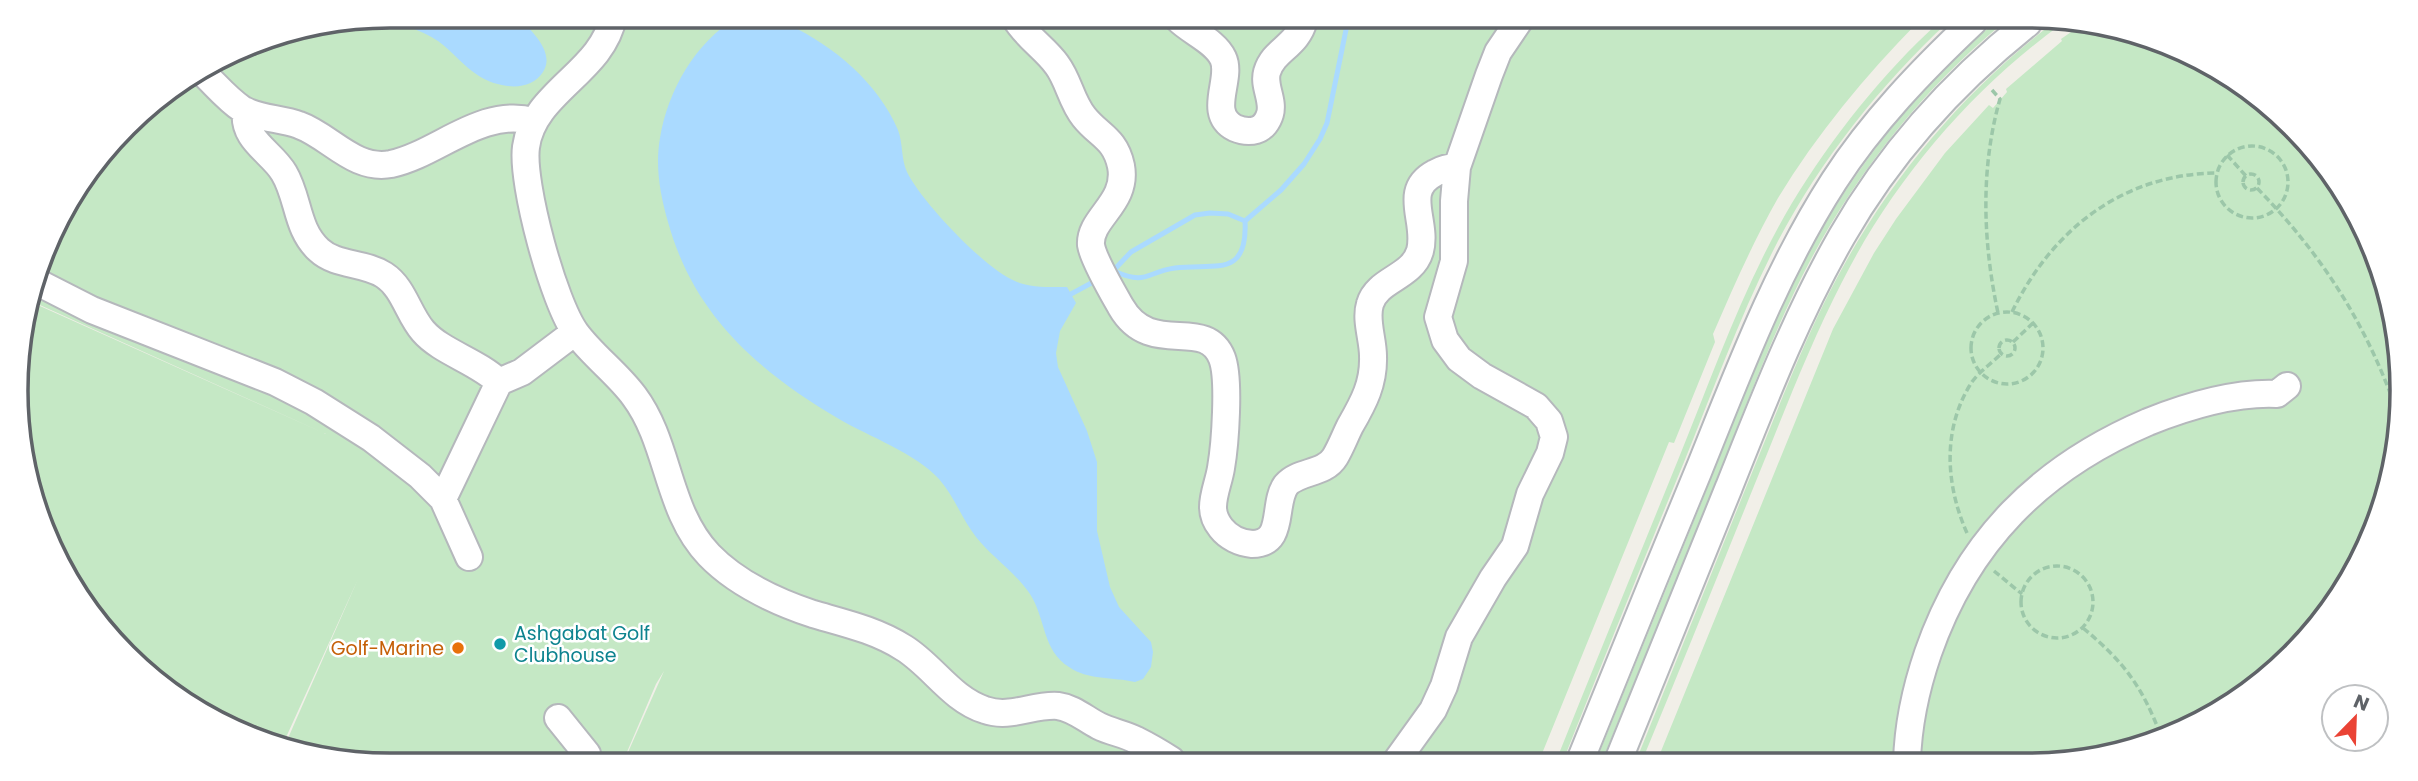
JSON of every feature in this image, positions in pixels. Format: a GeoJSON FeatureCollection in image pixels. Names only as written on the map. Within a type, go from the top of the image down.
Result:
{"type":"FeatureCollection","features":[{"type":"Feature","properties":{"kind":"street"},"geometry":{"type":"LineString","coordinates":[[610,28],[597,51],[533,121],[525,155],[533,209],[550,271],[575,332],[641,405],[653,429],[682,516],[700,544],[729,571],[756,589],[790,606],[891,640],[907,650],[953,692],[974,706],[1005,714],[1051,706],[1070,708],[1101,727],[1136,740],[1159,753]]}},
{"type":"Feature","properties":{"kind":"street"},"geometry":{"type":"LineString","coordinates":[[1022,28],[1058,66],[1078,108],[1088,122],[1110,140],[1117,153],[1121,184],[1116,198],[1092,238],[1093,250],[1124,312],[1137,326],[1154,334],[1202,338],[1220,353],[1225,380],[1224,448],[1213,504],[1214,515],[1224,532],[1237,540],[1251,544],[1264,541],[1275,530],[1280,500],[1287,485],[1298,477],[1317,471],[1332,462],[1370,387],[1373,373],[1368,313],[1370,303],[1378,292],[1410,269],[1416,259],[1421,234],[1417,202],[1419,186],[1424,179],[1440,170],[1457,167]]}},
{"type":"Feature","properties":{"kind":"street"},"geometry":{"type":"LineString","coordinates":[[1190,28],[1223,57],[1223,114],[1231,125],[1248,131],[1259,129],[1269,118],[1271,105],[1266,82],[1267,72],[1274,59],[1295,40],[1300,28]]}},
{"type":"Feature","properties":{"kind":"street"},"geometry":{"type":"LineString","coordinates":[[1403,753],[1433,710],[1444,686],[1455,645],[1515,545],[1530,494],[1550,453],[1554,437],[1552,427],[1543,413],[1526,399],[1471,369],[1451,349],[1440,328],[1439,311],[1454,261],[1457,167],[1489,75],[1503,44],[1514,28]]}},
{"type":"Feature","properties":{"kind":"street"},"geometry":{"type":"LineString","coordinates":[[1583,753],[1752,339],[1803,234],[1835,178],[1887,109],[1968,28]]}},
{"type":"Feature","properties":{"kind":"street"},"geometry":{"type":"LineString","coordinates":[[1621,753],[1784,349],[1843,234],[1889,166],[1944,99],[2022,28]]}},
{"type":"Feature","properties":{"kind":"street"},"geometry":{"type":"LineString","coordinates":[[208,78],[246,111],[299,125],[313,131],[349,156],[375,165],[403,160],[452,136],[494,122],[518,119],[533,121]]}},
{"type":"Feature","properties":{"kind":"street"},"geometry":{"type":"LineString","coordinates":[[246,111],[246,123],[251,135],[283,171],[305,233],[319,250],[335,259],[363,265],[383,274],[395,284],[428,336],[487,371],[499,382]]}},
{"type":"Feature","properties":{"kind":"street"},"geometry":{"type":"LineString","coordinates":[[43,286],[75,303],[297,392],[387,449],[443,499],[469,557]]}},
{"type":"Feature","properties":{"kind":"street"},"geometry":{"type":"LineString","coordinates":[[443,499],[499,382],[522,372],[575,332]]}},
{"type":"Feature","properties":{"kind":"street"},"geometry":{"type":"LineString","coordinates":[[1908,753],[1914,704],[1932,640],[1955,587],[1979,551],[2008,516],[2068,466],[2117,437],[2176,412],[2234,397],[2259,393],[2277,394],[2287,386]]}},
{"type":"Feature","properties":{"kind":"street"},"geometry":{"type":"LineString","coordinates":[[558,718],[586,753]]}},
{"type":"Feature","properties":{"kind":"path"},"geometry":{"type":"LineString","coordinates":[[1992,90],[2000,99],[1988,160],[1986,228],[1989,265],[1998,313]]}},
{"type":"Feature","properties":{"kind":"path"},"geometry":{"type":"LineString","coordinates":[[2252,145],[2278,157],[2287,173],[2288,183],[2276,208],[2269,213],[2250,218],[2233,212],[2220,199],[2217,173],[2227,155],[2252,145]]}},
{"type":"Feature","properties":{"kind":"path"},"geometry":{"type":"LineString","coordinates":[[2227,155],[2246,176]]}},
{"type":"Feature","properties":{"kind":"path"},"geometry":{"type":"LineString","coordinates":[[2012,312],[2031,276],[2043,260],[2063,237],[2095,212],[2142,187],[2177,177],[2217,173]]}},
{"type":"Feature","properties":{"kind":"path"},"geometry":{"type":"LineString","coordinates":[[2249,173],[2258,176],[2257,188],[2253,190],[2245,187],[2243,179],[2249,173]]}},
{"type":"Feature","properties":{"kind":"path"},"geometry":{"type":"LineString","coordinates":[[2257,188],[2310,246],[2343,294],[2371,346],[2390,393]]}},
{"type":"Feature","properties":{"kind":"path"},"geometry":{"type":"LineString","coordinates":[[2012,312],[2033,323],[2042,339],[2043,348],[2038,366],[2032,374],[2007,384],[1989,379],[1981,373],[1972,356],[1972,338],[1982,322],[1998,313],[2012,312]]}},
{"type":"Feature","properties":{"kind":"path"},"geometry":{"type":"LineString","coordinates":[[2013,342],[2033,323]]}},
{"type":"Feature","properties":{"kind":"path"},"geometry":{"type":"LineString","coordinates":[[2001,354],[2001,342],[2013,342]]}},
{"type":"Feature","properties":{"kind":"path"},"geometry":{"type":"LineString","coordinates":[[2001,354],[2013,354],[2013,342]]}},
{"type":"Feature","properties":{"kind":"path"},"geometry":{"type":"LineString","coordinates":[[2001,354],[1969,386],[1956,418],[1950,459],[1951,482],[1958,513],[1979,551],[2004,581],[2022,594]]}},
{"type":"Feature","properties":{"kind":"path"},"geometry":{"type":"LineString","coordinates":[[2057,566],[2075,571],[2088,584],[2092,593],[2092,611],[2083,628],[2075,634],[2057,638],[2039,633],[2022,612],[2022,594],[2031,577],[2039,571],[2057,566]]}},
{"type":"Feature","properties":{"kind":"path"},"geometry":{"type":"LineString","coordinates":[[2083,628],[2124,666],[2146,699],[2158,728]]}},
{"type":"Feature","properties":{"kind":"green space"},"geometry":{"type":"Polygon","coordinates":[[[390,28],[1912,28],[1825,128],[1793,174],[1760,231],[1713,334],[1715,342],[1674,443],[1669,442],[1542,753],[628,753],[664,671],[627,753],[390,753],[343,750],[297,741],[288,738],[358,579],[286,738],[230,716],[189,692],[151,663],[118,630],[89,592],[65,551],[47,507],[35,461],[29,414],[31,343],[38,305],[326,434],[38,304],[47,274],[65,230],[89,189],[134,134],[170,103],[209,77],[230,65],[297,40],[343,31],[390,28]]]}},
{"type":"Feature","properties":{"kind":"green space"},"geometry":{"type":"Polygon","coordinates":[[[1933,28],[1942,28],[1853,125],[1812,183],[1777,243],[1728,351],[1566,753],[1559,753],[1730,330],[1759,265],[1807,178],[1841,130],[1933,28]]]}},
{"type":"Feature","properties":{"kind":"green space"},"geometry":{"type":"Polygon","coordinates":[[[1988,28],[1997,28],[1946,75],[1895,133],[1849,195],[1810,261],[1761,367],[1605,753],[1599,753],[1757,362],[1806,257],[1866,161],[1913,102],[1988,28]]]}},
{"type":"Feature","properties":{"kind":"green space"},"geometry":{"type":"Polygon","coordinates":[[[2046,29],[2055,29],[1997,77],[1937,139],[1885,208],[1862,245],[1807,358],[1645,753],[1639,753],[1790,379],[1838,276],[1881,204],[1906,170],[1960,107],[2020,49],[2046,29]]]}},
{"type":"Feature","properties":{"kind":"green space"},"geometry":{"type":"Polygon","coordinates":[[[2073,31],[2121,40],[2188,65],[2229,89],[2267,118],[2300,151],[2329,189],[2353,230],[2378,297],[2387,343],[2390,390],[2387,438],[2378,484],[2353,551],[2315,611],[2267,663],[2229,692],[2188,716],[2121,741],[2075,750],[2028,753],[1660,753],[1833,329],[1874,253],[1945,153],[1989,105],[1993,108],[2007,92],[2006,89],[2062,41],[2061,39],[2073,31]]]}},
{"type":"Feature","properties":{"kind":"water"},"geometry":{"type":"Polygon","coordinates":[[[411,28],[529,28],[544,49],[546,64],[543,72],[530,83],[504,86],[474,72],[431,37],[411,28]]]}},
{"type":"Feature","properties":{"kind":"water"},"geometry":{"type":"Polygon","coordinates":[[[722,28],[794,28],[838,55],[879,97],[898,130],[907,172],[925,199],[955,233],[988,263],[1015,281],[1034,286],[1067,287],[1076,303],[1060,331],[1056,353],[1058,367],[1087,431],[1097,462],[1097,531],[1110,587],[1119,607],[1151,642],[1151,667],[1143,679],[1135,682],[1092,676],[1076,671],[1060,660],[1049,643],[1030,594],[976,537],[949,493],[930,470],[809,401],[756,360],[712,313],[694,286],[679,255],[668,222],[658,170],[660,138],[670,103],[686,69],[708,40],[722,28]]]}},
{"type":"Feature","properties":{"kind":"waterway"},"geometry":{"type":"LineString","coordinates":[[1112,272],[1131,252],[1195,215],[1228,214],[1245,221],[1281,190],[1304,164],[1327,123],[1346,28]]}},
{"type":"Feature","properties":{"kind":"waterway"},"geometry":{"type":"LineString","coordinates":[[1114,271],[1140,278],[1175,268],[1226,264],[1241,252],[1245,221]]}},
{"type":"Feature","properties":{"kind":"waterway"},"geometry":{"type":"LineString","coordinates":[[1071,294],[1097,280]]}},
{"type":"Feature","properties":{"kind":"place","name":"Ashgabat Golf Clubhouse"},"geometry":{"type":"Point","coordinates":[500,644]}},
{"type":"Feature","properties":{"kind":"place","name":"Golf-Marine"},"geometry":{"type":"Point","coordinates":[458,648]}}]}
